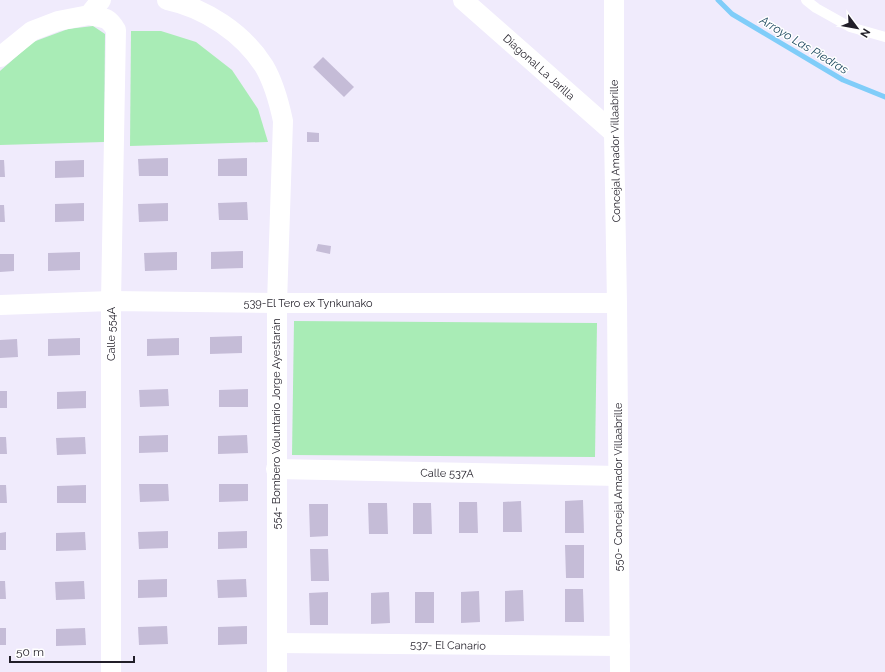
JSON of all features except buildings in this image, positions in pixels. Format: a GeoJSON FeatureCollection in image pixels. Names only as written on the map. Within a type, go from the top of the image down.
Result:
{"type":"FeatureCollection","features":[{"type":"Feature","properties":{"kind":"street"},"geometry":{"type":"LineString","coordinates":[[0,57],[32,31],[58,21],[89,15],[101,0]]}},
{"type":"Feature","properties":{"kind":"street","name":"554- Bombero Voluntario Jorge Ayestarán"},"geometry":{"type":"LineString","coordinates":[[167,0],[182,3],[218,21],[244,42],[264,66],[277,94],[283,121],[277,303],[277,672]]}},
{"type":"Feature","properties":{"kind":"street","name":"Diagonal La Jarilla"},"geometry":{"type":"LineString","coordinates":[[463,0],[614,133]]}},
{"type":"Feature","properties":{"kind":"street","name":"Concejal Amador Villaabrille"},"geometry":{"type":"LineString","coordinates":[[614,0],[614,133],[617,303]]}},
{"type":"Feature","properties":{"kind":"street","name":"Calle 554A"},"geometry":{"type":"LineString","coordinates":[[89,15],[102,17],[111,21],[116,30],[111,301],[111,672]]}},
{"type":"Feature","properties":{"kind":"street","name":"539-El Tero ex Tynkunako"},"geometry":{"type":"LineString","coordinates":[[0,305],[111,301],[277,303],[617,303]]}},
{"type":"Feature","properties":{"kind":"street","name":"550- Concejal Amador Villaabrille"},"geometry":{"type":"LineString","coordinates":[[617,303],[620,672]]}},
{"type":"Feature","properties":{"kind":"street","name":"Calle 537A"},"geometry":{"type":"LineString","coordinates":[[276,469],[618,476]]}},
{"type":"Feature","properties":{"kind":"street","name":"537- El Canario"},"geometry":{"type":"LineString","coordinates":[[277,643],[620,646]]}},
{"type":"Feature","properties":{"kind":"lane"},"geometry":{"type":"LineString","coordinates":[[806,0],[816,8],[850,27],[885,37]]}},
{"type":"Feature","properties":{"kind":"green space"},"geometry":{"type":"Polygon","coordinates":[[[93,26],[105,34],[104,142],[0,145],[0,71],[33,42],[68,29],[93,26]]]}},
{"type":"Feature","properties":{"kind":"green space"},"geometry":{"type":"Polygon","coordinates":[[[131,31],[161,31],[196,42],[232,70],[258,109],[268,142],[130,146],[131,31]]]}},
{"type":"Feature","properties":{"kind":"green space"},"geometry":{"type":"Polygon","coordinates":[[[294,321],[597,323],[595,457],[292,455],[294,321]]]}},
{"type":"Feature","properties":{"kind":"waterway","name":"Arroyo Las Piedras"},"geometry":{"type":"LineString","coordinates":[[718,0],[732,14],[843,80],[885,97]]}}]}
